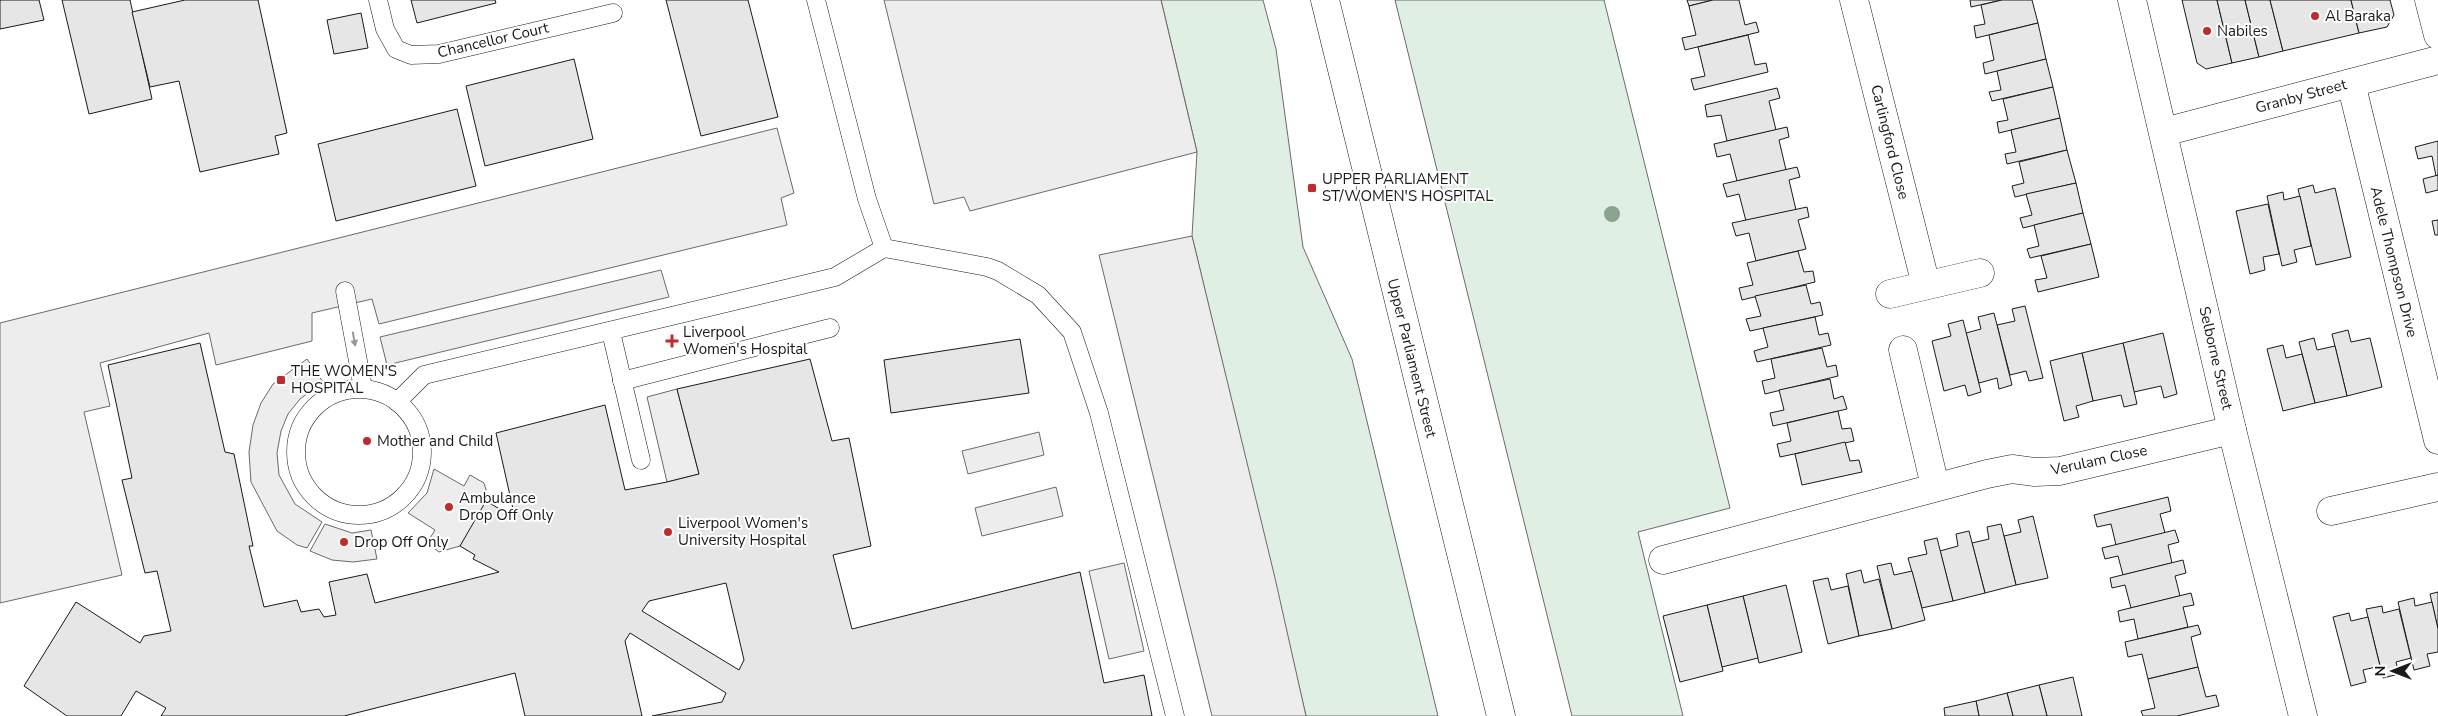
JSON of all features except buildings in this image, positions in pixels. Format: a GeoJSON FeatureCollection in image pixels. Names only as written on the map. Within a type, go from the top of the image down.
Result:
{"type":"FeatureCollection","features":[{"type":"Feature","properties":{"kind":"main road","name":"Upper Parliament Street"},"geometry":{"type":"LineString","coordinates":[[1325,0],[1501,716]]}},
{"type":"Feature","properties":{"kind":"main road","name":"Carlingford Close"},"geometry":{"type":"LineString","coordinates":[[1854,0],[1926,285]]}},
{"type":"Feature","properties":{"kind":"main road","name":"Selborne Street"},"geometry":{"type":"LineString","coordinates":[[2132,0],[2232,430],[2303,716]]}},
{"type":"Feature","properties":{"kind":"main road"},"geometry":{"type":"LineString","coordinates":[[2430,0],[2438,35]]}},
{"type":"Feature","properties":{"kind":"main road","name":"Granby Street"},"geometry":{"type":"LineString","coordinates":[[2164,132],[2438,60]]}},
{"type":"Feature","properties":{"kind":"main road","name":"Adele Thompson Drive"},"geometry":{"type":"LineString","coordinates":[[2351,83],[2438,440]]}},
{"type":"Feature","properties":{"kind":"main road"},"geometry":{"type":"LineString","coordinates":[[1890,294],[1980,273]]}},
{"type":"Feature","properties":{"kind":"main road"},"geometry":{"type":"LineString","coordinates":[[1903,350],[1935,486]]}},
{"type":"Feature","properties":{"kind":"main road","name":"Verulam Close"},"geometry":{"type":"LineString","coordinates":[[1663,560],[1935,486],[2012,469],[2035,472],[2060,471],[2232,430]]}},
{"type":"Feature","properties":{"kind":"main road"},"geometry":{"type":"LineString","coordinates":[[2331,511],[2438,487]]}},
{"type":"Feature","properties":{"kind":"lane","name":"Chancellor Court"},"geometry":{"type":"LineString","coordinates":[[378,0],[385,29],[396,49],[411,55],[438,54],[613,13]]}},
{"type":"Feature","properties":{"kind":"lane"},"geometry":{"type":"LineString","coordinates":[[816,0],[867,199],[884,248]]}},
{"type":"Feature","properties":{"kind":"lane"},"geometry":{"type":"LineString","coordinates":[[397,402],[424,375],[611,332],[835,277],[884,248],[987,267],[998,271],[1038,295],[1072,332],[1099,413],[1175,716]]}},
{"type":"Feature","properties":{"kind":"lane"},"geometry":{"type":"LineString","coordinates":[[346,291],[363,388]]}},
{"type":"Feature","properties":{"kind":"lane"},"geometry":{"type":"LineString","coordinates":[[622,381],[830,328]]}},
{"type":"Feature","properties":{"kind":"lane"},"geometry":{"type":"LineString","coordinates":[[611,332],[641,460]]}},
{"type":"Feature","properties":{"kind":"lane"},"geometry":{"type":"LineString","coordinates":[[363,388],[381,393],[397,402],[411,418],[420,437],[421,458],[416,479],[404,496],[387,509],[367,515],[346,515],[326,507],[310,493],[299,475],[295,454],[299,433],[308,414],[324,400],[344,391],[363,388]]}},
{"type":"Feature","properties":{"kind":"green space"},"geometry":{"type":"Polygon","coordinates":[[[1161,0],[1263,0],[1276,49],[1303,247],[1352,359],[1438,716],[1306,716],[1192,236],[1197,152],[1161,0]]]}},
{"type":"Feature","properties":{"kind":"green space"},"geometry":{"type":"Polygon","coordinates":[[[1395,0],[1604,0],[1730,508],[1638,532],[1683,716],[1572,716],[1395,0]]]}},
{"type":"Feature","properties":{"kind":"shaded area"},"geometry":{"type":"Polygon","coordinates":[[[884,0],[1161,0],[1197,152],[970,211],[964,197],[934,204],[884,0]]]}},
{"type":"Feature","properties":{"kind":"shaded area"},"geometry":{"type":"Polygon","coordinates":[[[777,128],[794,193],[781,198],[787,225],[379,324],[372,299],[312,313],[312,341],[216,365],[209,333],[100,363],[110,406],[84,412],[122,575],[0,603],[0,323],[777,128]]]}},
{"type":"Feature","properties":{"kind":"shaded area"},"geometry":{"type":"Polygon","coordinates":[[[1192,236],[1275,578],[1306,716],[1212,716],[1099,255],[1192,236]]]}},
{"type":"Feature","properties":{"kind":"shaded area"},"geometry":{"type":"Polygon","coordinates":[[[661,270],[669,297],[387,365],[380,337],[661,270]]]}},
{"type":"Feature","properties":{"kind":"shaded area"},"geometry":{"type":"Polygon","coordinates":[[[307,359],[323,382],[300,399],[288,414],[281,431],[277,453],[279,475],[295,504],[322,522],[307,548],[297,545],[277,531],[251,482],[249,452],[253,425],[261,403],[273,384],[307,359]]]}},
{"type":"Feature","properties":{"kind":"shaded area"},"geometry":{"type":"Polygon","coordinates":[[[677,389],[699,474],[667,482],[647,397],[677,389]]]}},
{"type":"Feature","properties":{"kind":"shaded area"},"geometry":{"type":"Polygon","coordinates":[[[1039,432],[1044,455],[968,474],[962,451],[1039,432]]]}},
{"type":"Feature","properties":{"kind":"shaded area","name":"Ambulance Drop Off Only"},"geometry":{"type":"Polygon","coordinates":[[[434,469],[464,486],[470,475],[484,483],[489,500],[460,546],[439,552],[427,543],[435,530],[408,513],[427,493],[434,469]]]}},
{"type":"Feature","properties":{"kind":"shaded area"},"geometry":{"type":"Polygon","coordinates":[[[1056,487],[1063,516],[982,536],[975,508],[1056,487]]]}},
{"type":"Feature","properties":{"kind":"shaded area","name":"Drop Off Only"},"geometry":{"type":"Polygon","coordinates":[[[325,524],[352,533],[371,530],[377,559],[353,562],[332,560],[310,551],[325,524]]]}},
{"type":"Feature","properties":{"kind":"shaded area"},"geometry":{"type":"Polygon","coordinates":[[[1124,563],[1144,651],[1109,659],[1089,571],[1124,563]]]}},
{"type":"Feature","properties":{"kind":"place","name":"Al Baraka"},"geometry":{"type":"Point","coordinates":[2315,16]}},
{"type":"Feature","properties":{"kind":"place","name":"Nabiles"},"geometry":{"type":"Point","coordinates":[2207,31]}},
{"type":"Feature","properties":{"kind":"place","name":"UPPER PARLIAMENT ST/WOMEN'S HOSPITAL"},"geometry":{"type":"Point","coordinates":[1312,188]}},
{"type":"Feature","properties":{"kind":"place","name":"Liverpool Women's Hospital"},"geometry":{"type":"Point","coordinates":[672,341]}},
{"type":"Feature","properties":{"kind":"place","name":"THE WOMEN'S HOSPITAL"},"geometry":{"type":"Point","coordinates":[281,380]}},
{"type":"Feature","properties":{"kind":"place","name":"Mother and Child"},"geometry":{"type":"Point","coordinates":[367,441]}},
{"type":"Feature","properties":{"kind":"place","name":"Ambulance Drop Off Only"},"geometry":{"type":"Point","coordinates":[449,507]}},
{"type":"Feature","properties":{"kind":"place","name":"Liverpool Women's University Hospital"},"geometry":{"type":"Point","coordinates":[668,532]}},
{"type":"Feature","properties":{"kind":"place","name":"Drop Off Only"},"geometry":{"type":"Point","coordinates":[344,542]}}]}
